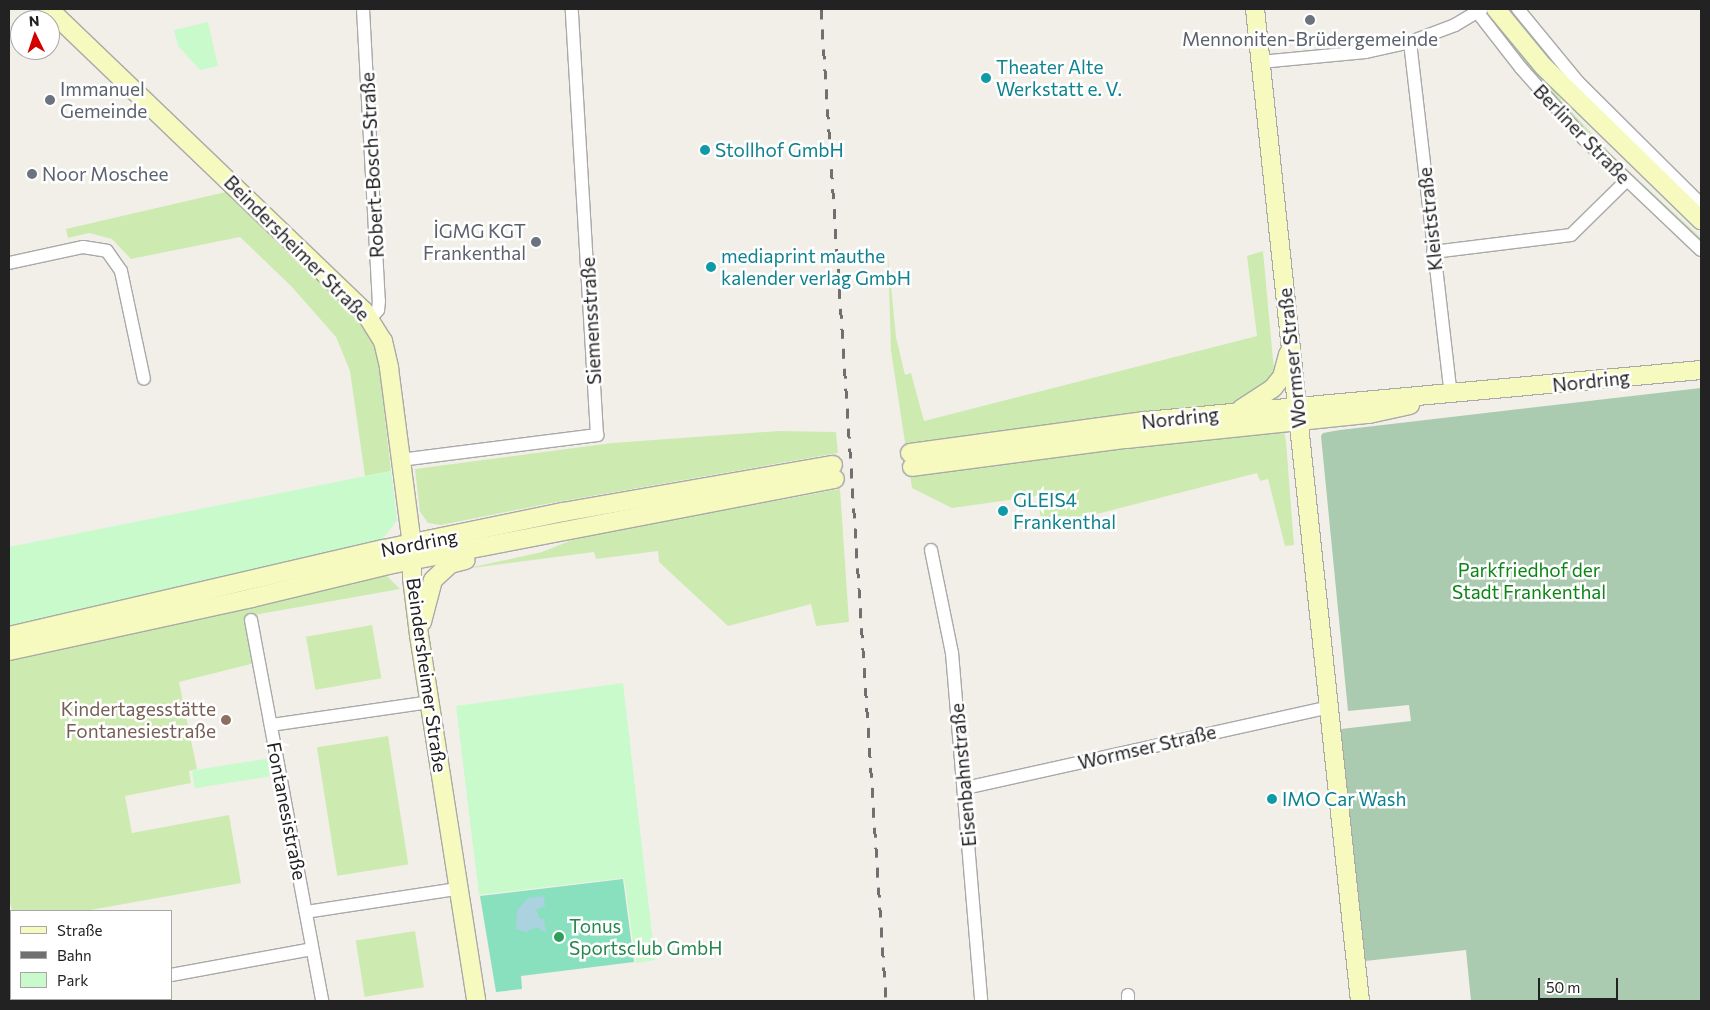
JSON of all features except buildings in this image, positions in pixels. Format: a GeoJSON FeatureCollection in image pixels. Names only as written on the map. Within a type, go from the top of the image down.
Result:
{"type":"FeatureCollection","features":[{"type":"Feature","properties":{"kind":"main road","name":"Beindersheimer Straße"},"geometry":{"type":"LineString","coordinates":[[49,9],[370,319],[387,354],[412,553],[419,635],[456,889],[476,1001]]}},
{"type":"Feature","properties":{"kind":"main road","name":"Wormser Straße"},"geometry":{"type":"LineString","coordinates":[[1254,9],[1360,1001]]}},
{"type":"Feature","properties":{"kind":"main road","name":"Berliner Straße"},"geometry":{"type":"LineString","coordinates":[[1496,9],[1543,66],[1701,220]]}},
{"type":"Feature","properties":{"kind":"main road","name":"Berliner Straße"},"geometry":{"type":"LineString","coordinates":[[1543,66],[1559,92],[1582,119],[1701,233]]}},
{"type":"Feature","properties":{"kind":"main road"},"geometry":{"type":"LineString","coordinates":[[1231,412],[1258,401],[1273,388],[1282,377],[1290,347]]}},
{"type":"Feature","properties":{"kind":"main road","name":"Nordring"},"geometry":{"type":"LineString","coordinates":[[1298,414],[1231,412],[911,460],[1298,414],[1394,397],[1451,395],[1701,370]]}},
{"type":"Feature","properties":{"kind":"main road","name":"Nordring"},"geometry":{"type":"LineString","coordinates":[[9,651],[412,553],[563,512],[834,472],[577,528],[450,564],[439,571],[429,589],[419,635]]}},
{"type":"Feature","properties":{"kind":"main road","name":"Nordring"},"geometry":{"type":"LineString","coordinates":[[9,636],[412,553],[577,528]]}},
{"type":"Feature","properties":{"kind":"street","name":"Robert-Bosch-Straße"},"geometry":{"type":"LineString","coordinates":[[363,9],[379,302],[378,310],[370,319]]}},
{"type":"Feature","properties":{"kind":"street","name":"Siemensstraße"},"geometry":{"type":"LineString","coordinates":[[400,460],[598,435],[572,9]]}},
{"type":"Feature","properties":{"kind":"street","name":"Berliner Straße"},"geometry":{"type":"LineString","coordinates":[[1518,9],[1607,112],[1701,204]]}},
{"type":"Feature","properties":{"kind":"street"},"geometry":{"type":"LineString","coordinates":[[1260,62],[1366,52],[1410,42],[1478,10]]}},
{"type":"Feature","properties":{"kind":"street","name":"Berliner Straße"},"geometry":{"type":"LineString","coordinates":[[1478,10],[1543,94],[1626,181],[1701,250]]}},
{"type":"Feature","properties":{"kind":"street","name":"Kleiststraße"},"geometry":{"type":"LineString","coordinates":[[1410,42],[1451,395]]}},
{"type":"Feature","properties":{"kind":"street"},"geometry":{"type":"LineString","coordinates":[[1433,252],[1571,235],[1626,181]]}},
{"type":"Feature","properties":{"kind":"street"},"geometry":{"type":"LineString","coordinates":[[9,264],[83,247],[107,251],[121,271],[144,379]]}},
{"type":"Feature","properties":{"kind":"street","name":"Eisenbahnstraße"},"geometry":{"type":"LineString","coordinates":[[931,550],[952,653],[965,788],[981,1001]]}},
{"type":"Feature","properties":{"kind":"street","name":"Fontanesistraße"},"geometry":{"type":"LineString","coordinates":[[251,620],[322,1001]]}},
{"type":"Feature","properties":{"kind":"street"},"geometry":{"type":"LineString","coordinates":[[271,725],[322,715],[430,702]]}},
{"type":"Feature","properties":{"kind":"street","name":"Wormser Straße"},"geometry":{"type":"LineString","coordinates":[[965,788],[1329,707]]}},
{"type":"Feature","properties":{"kind":"street"},"geometry":{"type":"LineString","coordinates":[[306,912],[456,889]]}},
{"type":"Feature","properties":{"kind":"street"},"geometry":{"type":"LineString","coordinates":[[172,975],[312,949]]}},
{"type":"Feature","properties":{"kind":"green space"},"geometry":{"type":"Polygon","coordinates":[[[1493,19],[1568,108],[1614,157],[1701,238],[1701,242],[1590,139],[1542,85],[1490,21],[1493,19]]]}},
{"type":"Feature","properties":{"kind":"green space"},"geometry":{"type":"Polygon","coordinates":[[[208,22],[218,66],[200,70],[178,46],[174,30],[208,22]]]}},
{"type":"Feature","properties":{"kind":"green space"},"geometry":{"type":"Polygon","coordinates":[[[230,191],[363,326],[374,345],[379,366],[391,471],[365,476],[350,371],[336,337],[291,286],[240,237],[131,259],[112,239],[89,233],[68,238],[66,229],[230,191]]]}},
{"type":"Feature","properties":{"kind":"green space"},"geometry":{"type":"Polygon","coordinates":[[[1263,251],[1273,360],[1286,442],[1294,545],[1285,546],[1268,479],[1260,481],[1257,473],[1089,516],[1041,523],[1038,496],[952,508],[912,488],[891,351],[888,255],[896,337],[905,375],[911,373],[924,421],[1257,336],[1247,256],[1263,251]]]}},
{"type":"Feature","properties":{"kind":"green space","name":"Parkfriedhof der Stadt Frankenthal"},"geometry":{"type":"Polygon","coordinates":[[[1701,388],[1701,1001],[1471,1001],[1466,950],[1365,961],[1341,729],[1411,721],[1409,705],[1348,711],[1321,436],[1323,433],[1340,430],[1701,388]]]}},
{"type":"Feature","properties":{"kind":"green space"},"geometry":{"type":"Polygon","coordinates":[[[779,431],[836,432],[838,453],[546,504],[441,525],[428,523],[420,512],[415,469],[612,443],[779,431]]]}},
{"type":"Feature","properties":{"kind":"green space"},"geometry":{"type":"Polygon","coordinates":[[[391,471],[397,521],[376,546],[9,631],[9,547],[391,471]]]}},
{"type":"Feature","properties":{"kind":"green space"},"geometry":{"type":"Polygon","coordinates":[[[840,489],[849,622],[816,626],[811,604],[728,626],[659,562],[658,551],[596,559],[594,552],[464,569],[542,552],[572,540],[628,528],[840,489]]]}},
{"type":"Feature","properties":{"kind":"green space"},"geometry":{"type":"Polygon","coordinates":[[[386,575],[400,589],[254,615],[255,663],[179,682],[197,769],[189,771],[191,783],[125,796],[132,833],[229,815],[241,883],[91,910],[12,910],[9,897],[9,659],[386,575]]]}},
{"type":"Feature","properties":{"kind":"green space"},"geometry":{"type":"Polygon","coordinates":[[[372,625],[381,678],[315,690],[306,637],[372,625]]]}},
{"type":"Feature","properties":{"kind":"green space"},"geometry":{"type":"Polygon","coordinates":[[[623,683],[655,960],[636,963],[624,878],[479,895],[456,706],[623,683]]]}},
{"type":"Feature","properties":{"kind":"green space"},"geometry":{"type":"Polygon","coordinates":[[[388,736],[408,864],[337,876],[317,747],[388,736]]]}},
{"type":"Feature","properties":{"kind":"green space"},"geometry":{"type":"Polygon","coordinates":[[[271,758],[274,776],[195,788],[192,771],[271,758]]]}},
{"type":"Feature","properties":{"kind":"green space","name":"Tonus Sportsclub GmbH"},"geometry":{"type":"Polygon","coordinates":[[[623,879],[634,962],[521,976],[522,989],[496,992],[480,896],[623,879]]]}},
{"type":"Feature","properties":{"kind":"green space"},"geometry":{"type":"Polygon","coordinates":[[[415,931],[424,987],[365,997],[356,940],[415,931]]]}},
{"type":"Feature","properties":{"kind":"water"},"geometry":{"type":"Polygon","coordinates":[[[544,896],[545,906],[536,910],[540,919],[544,919],[546,933],[537,927],[526,932],[516,929],[517,910],[528,898],[544,896]]]}},
{"type":"Feature","properties":{"kind":"railway"},"geometry":{"type":"LineString","coordinates":[[821,9],[886,1001]]}},
{"type":"Feature","properties":{"kind":"place","name":"Mennoniten-Brüdergemeinde"},"geometry":{"type":"Point","coordinates":[1310,20]}},
{"type":"Feature","properties":{"kind":"place","name":"Theater Alte Werkstatt e. V."},"geometry":{"type":"Point","coordinates":[986,78]}},
{"type":"Feature","properties":{"kind":"place","name":"Immanuel Gemeinde"},"geometry":{"type":"Point","coordinates":[50,100]}},
{"type":"Feature","properties":{"kind":"place","name":"Stollhof GmbH"},"geometry":{"type":"Point","coordinates":[705,150]}},
{"type":"Feature","properties":{"kind":"place","name":"Noor Moschee"},"geometry":{"type":"Point","coordinates":[32,174]}},
{"type":"Feature","properties":{"kind":"place","name":"İGMG KGT Frankenthal"},"geometry":{"type":"Point","coordinates":[536,242]}},
{"type":"Feature","properties":{"kind":"place","name":"mediaprint mauthe kalender verlag GmbH"},"geometry":{"type":"Point","coordinates":[711,267]}},
{"type":"Feature","properties":{"kind":"place","name":"GLEIS4 Frankenthal"},"geometry":{"type":"Point","coordinates":[1003,511]}},
{"type":"Feature","properties":{"kind":"place","name":"Kindertagesstätte Fontanesiestraße"},"geometry":{"type":"Point","coordinates":[226,720]}},
{"type":"Feature","properties":{"kind":"place","name":"IMO Car Wash"},"geometry":{"type":"Point","coordinates":[1272,799]}},
{"type":"Feature","properties":{"kind":"place","name":"Tonus Sportsclub GmbH"},"geometry":{"type":"Point","coordinates":[559,937]}}]}
